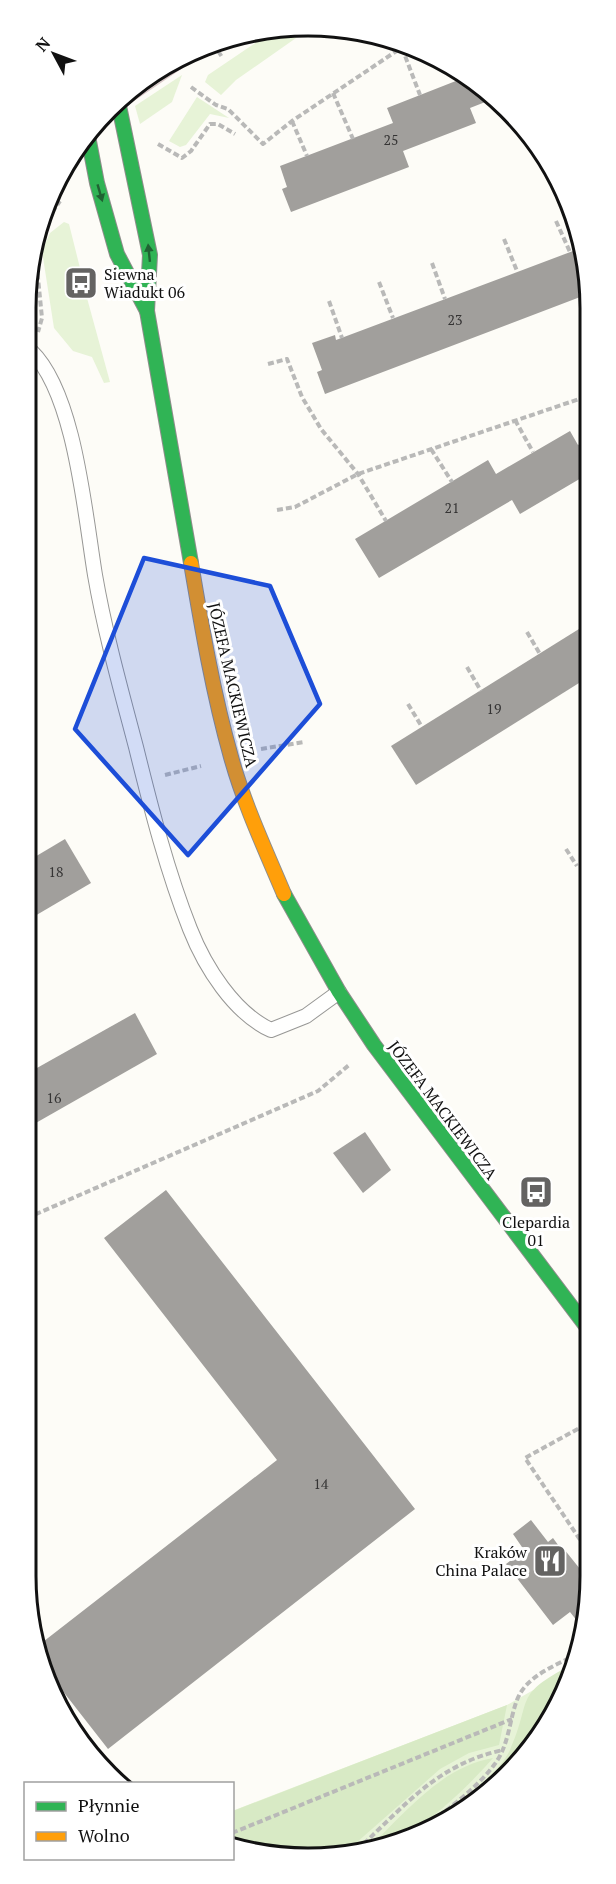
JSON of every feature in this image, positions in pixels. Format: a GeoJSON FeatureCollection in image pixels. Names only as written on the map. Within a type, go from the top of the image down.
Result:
{"type":"FeatureCollection","features":[{"type":"Feature","properties":{"kind":"street","name":"JÓZEFA MACKIEWICZA"},"geometry":{"type":"LineString","coordinates":[[120,112],[150,255],[147,311],[205,647],[231,758],[285,896],[339,992],[374,1045],[580,1318]]}},
{"type":"Feature","properties":{"kind":"street","name":"JÓZEFA MACKIEWICZA"},"geometry":{"type":"LineString","coordinates":[[90,145],[97,183],[117,254],[147,311]]}},
{"type":"Feature","properties":{"kind":"lane"},"geometry":{"type":"LineString","coordinates":[[36,358],[46,372],[66,420],[103,624],[155,821],[191,931],[232,999],[254,1022],[271,1030],[306,1016],[339,992]]}},
{"type":"Feature","properties":{"kind":"path"},"geometry":{"type":"LineString","coordinates":[[218,51],[222,57]]}},
{"type":"Feature","properties":{"kind":"path"},"geometry":{"type":"LineString","coordinates":[[191,87],[216,105],[228,109],[263,144],[291,121],[397,51]]}},
{"type":"Feature","properties":{"kind":"path"},"geometry":{"type":"LineString","coordinates":[[406,54],[420,95]]}},
{"type":"Feature","properties":{"kind":"path"},"geometry":{"type":"LineString","coordinates":[[333,93],[353,139]]}},
{"type":"Feature","properties":{"kind":"path"},"geometry":{"type":"LineString","coordinates":[[291,121],[307,156]]}},
{"type":"Feature","properties":{"kind":"path"},"geometry":{"type":"LineString","coordinates":[[155,143],[165,146],[182,158],[191,151],[210,124],[218,124],[236,134]]}},
{"type":"Feature","properties":{"kind":"path"},"geometry":{"type":"LineString","coordinates":[[56,207],[60,201]]}},
{"type":"Feature","properties":{"kind":"path"},"geometry":{"type":"LineString","coordinates":[[556,221],[570,252]]}},
{"type":"Feature","properties":{"kind":"path"},"geometry":{"type":"LineString","coordinates":[[504,239],[517,271]]}},
{"type":"Feature","properties":{"kind":"path"},"geometry":{"type":"LineString","coordinates":[[432,264],[445,299]]}},
{"type":"Feature","properties":{"kind":"path"},"geometry":{"type":"LineString","coordinates":[[38,276],[42,318]]}},
{"type":"Feature","properties":{"kind":"path"},"geometry":{"type":"LineString","coordinates":[[379,282],[393,318]]}},
{"type":"Feature","properties":{"kind":"path"},"geometry":{"type":"LineString","coordinates":[[329,301],[342,338]]}},
{"type":"Feature","properties":{"kind":"path"},"geometry":{"type":"LineString","coordinates":[[268,364],[287,359],[302,397],[321,429],[358,474],[386,521]]}},
{"type":"Feature","properties":{"kind":"path"},"geometry":{"type":"LineString","coordinates":[[277,510],[295,507],[358,474],[580,399]]}},
{"type":"Feature","properties":{"kind":"path"},"geometry":{"type":"LineString","coordinates":[[515,420],[533,452]]}},
{"type":"Feature","properties":{"kind":"path"},"geometry":{"type":"LineString","coordinates":[[431,449],[452,482]]}},
{"type":"Feature","properties":{"kind":"path"},"geometry":{"type":"LineString","coordinates":[[527,632],[540,654]]}},
{"type":"Feature","properties":{"kind":"path"},"geometry":{"type":"LineString","coordinates":[[467,667],[480,691]]}},
{"type":"Feature","properties":{"kind":"path"},"geometry":{"type":"LineString","coordinates":[[408,704],[422,727]]}},
{"type":"Feature","properties":{"kind":"path"},"geometry":{"type":"LineString","coordinates":[[274,746],[303,742]]}},
{"type":"Feature","properties":{"kind":"path"},"geometry":{"type":"LineString","coordinates":[[175,773],[186,770]]}},
{"type":"Feature","properties":{"kind":"path"},"geometry":{"type":"LineString","coordinates":[[566,849],[577,866]]}},
{"type":"Feature","properties":{"kind":"path"},"geometry":{"type":"LineString","coordinates":[[36,1214],[318,1090],[374,1045]]}},
{"type":"Feature","properties":{"kind":"path"},"geometry":{"type":"LineString","coordinates":[[580,1428],[525,1458],[580,1540]]}},
{"type":"Feature","properties":{"kind":"path"},"geometry":{"type":"LineString","coordinates":[[443,1813],[482,1778],[503,1750],[518,1698],[527,1686],[542,1673],[567,1659]]}},
{"type":"Feature","properties":{"kind":"path"},"geometry":{"type":"LineString","coordinates":[[234,1832],[512,1719]]}},
{"type":"Feature","properties":{"kind":"path"},"geometry":{"type":"LineString","coordinates":[[366,1842],[444,1772],[474,1757],[503,1750]]}},
{"type":"Feature","properties":{"kind":"highlighted area"},"geometry":{"type":"Polygon","coordinates":[[[144,558],[270,586],[320,704],[188,855],[75,729],[144,558]]]}},
{"type":"Feature","properties":{"kind":"green space"},"geometry":{"type":"Polygon","coordinates":[[[298,37],[236,80],[221,95],[205,82],[208,75],[259,40],[298,37]]]}},
{"type":"Feature","properties":{"kind":"green space"},"geometry":{"type":"Polygon","coordinates":[[[182,75],[172,102],[140,124],[135,106],[182,75]]]}},
{"type":"Feature","properties":{"kind":"green space"},"geometry":{"type":"Polygon","coordinates":[[[197,97],[229,118],[210,114],[186,145],[180,147],[169,141],[197,97]]]}},
{"type":"Feature","properties":{"kind":"green space"},"geometry":{"type":"Polygon","coordinates":[[[64,222],[69,224],[80,268],[73,270],[81,299],[87,298],[110,382],[104,383],[92,357],[73,351],[54,328],[42,251],[50,233],[64,222]]]}},
{"type":"Feature","properties":{"kind":"green space"},"geometry":{"type":"Polygon","coordinates":[[[564,1669],[544,1712],[524,1742],[487,1781],[510,1750],[527,1700],[540,1684],[564,1669]]]}},
{"type":"Feature","properties":{"kind":"green space"},"geometry":{"type":"Polygon","coordinates":[[[562,1674],[544,1712],[513,1755],[474,1792],[428,1820],[395,1834],[344,1846],[308,1848],[272,1846],[234,1838],[234,1810],[507,1705],[562,1674]]]}},
{"type":"Feature","properties":{"kind":"green space"},"geometry":{"type":"Polygon","coordinates":[[[507,1705],[499,1745],[469,1753],[440,1769],[355,1844],[308,1848],[272,1846],[238,1839],[234,1838],[234,1811],[507,1705]]]}},
{"type":"Feature","properties":{"kind":"green space"},"geometry":{"type":"Polygon","coordinates":[[[493,1758],[468,1785],[426,1821],[377,1839],[424,1794],[456,1771],[493,1758]]]}},
{"type":"Feature","properties":{"kind":"building"},"geometry":{"type":"Polygon","coordinates":[[[457,81],[486,102],[470,108],[476,123],[403,151],[409,167],[291,212],[282,189],[287,187],[280,166],[393,123],[387,108],[457,81]]]}},
{"type":"Feature","properties":{"kind":"building"},"geometry":{"type":"Polygon","coordinates":[[[574,251],[579,297],[325,394],[317,372],[322,370],[312,343],[335,335],[336,340],[574,251]]]}},
{"type":"Feature","properties":{"kind":"building"},"geometry":{"type":"Polygon","coordinates":[[[570,431],[578,445],[580,444],[580,479],[520,514],[512,500],[379,578],[355,539],[488,460],[496,474],[570,431]]]}},
{"type":"Feature","properties":{"kind":"building"},"geometry":{"type":"Polygon","coordinates":[[[580,628],[580,682],[416,785],[391,746],[580,628]]]}},
{"type":"Feature","properties":{"kind":"building"},"geometry":{"type":"Polygon","coordinates":[[[65,839],[91,883],[36,915],[36,856],[65,839]]]}},
{"type":"Feature","properties":{"kind":"building"},"geometry":{"type":"Polygon","coordinates":[[[135,1013],[157,1054],[36,1123],[36,1069],[135,1013]]]}},
{"type":"Feature","properties":{"kind":"building"},"geometry":{"type":"Polygon","coordinates":[[[365,1132],[391,1170],[363,1193],[333,1153],[365,1132]]]}},
{"type":"Feature","properties":{"kind":"building"},"geometry":{"type":"Polygon","coordinates":[[[166,1190],[415,1509],[108,1749],[61,1688],[44,1641],[277,1460],[104,1238],[166,1190]]]}},
{"type":"Feature","properties":{"kind":"building"},"geometry":{"type":"Polygon","coordinates":[[[531,1520],[548,1542],[553,1538],[580,1569],[577,1620],[570,1612],[553,1625],[506,1564],[524,1550],[513,1534],[531,1520]]]}},
{"type":"Feature","properties":{"kind":"tram line"},"geometry":{"type":"LineString","coordinates":[[127,105],[186,65]]}},
{"type":"Feature","properties":{"kind":"traffic: fast"},"geometry":{"type":"LineString","coordinates":[[120,112],[150,255],[147,311],[191,563]]}},
{"type":"Feature","properties":{"kind":"traffic: fast"},"geometry":{"type":"LineString","coordinates":[[90,145],[97,183],[117,254],[147,311]]}},
{"type":"Feature","properties":{"kind":"traffic: fast"},"geometry":{"type":"LineString","coordinates":[[284,894],[339,992],[374,1045],[580,1318]]}},
{"type":"Feature","properties":{"kind":"traffic: slow"},"geometry":{"type":"LineString","coordinates":[[191,563],[213,685],[236,775],[284,894]]}},
{"type":"Feature","properties":{"kind":"place","name":"Siewna Wiadukt 06"},"geometry":{"type":"Point","coordinates":[81,283]}},
{"type":"Feature","properties":{"kind":"place","name":"Clepardia 01"},"geometry":{"type":"Point","coordinates":[536,1192]}},
{"type":"Feature","properties":{"kind":"place","name":"Kraków China Palace"},"geometry":{"type":"Point","coordinates":[550,1561]}}]}
